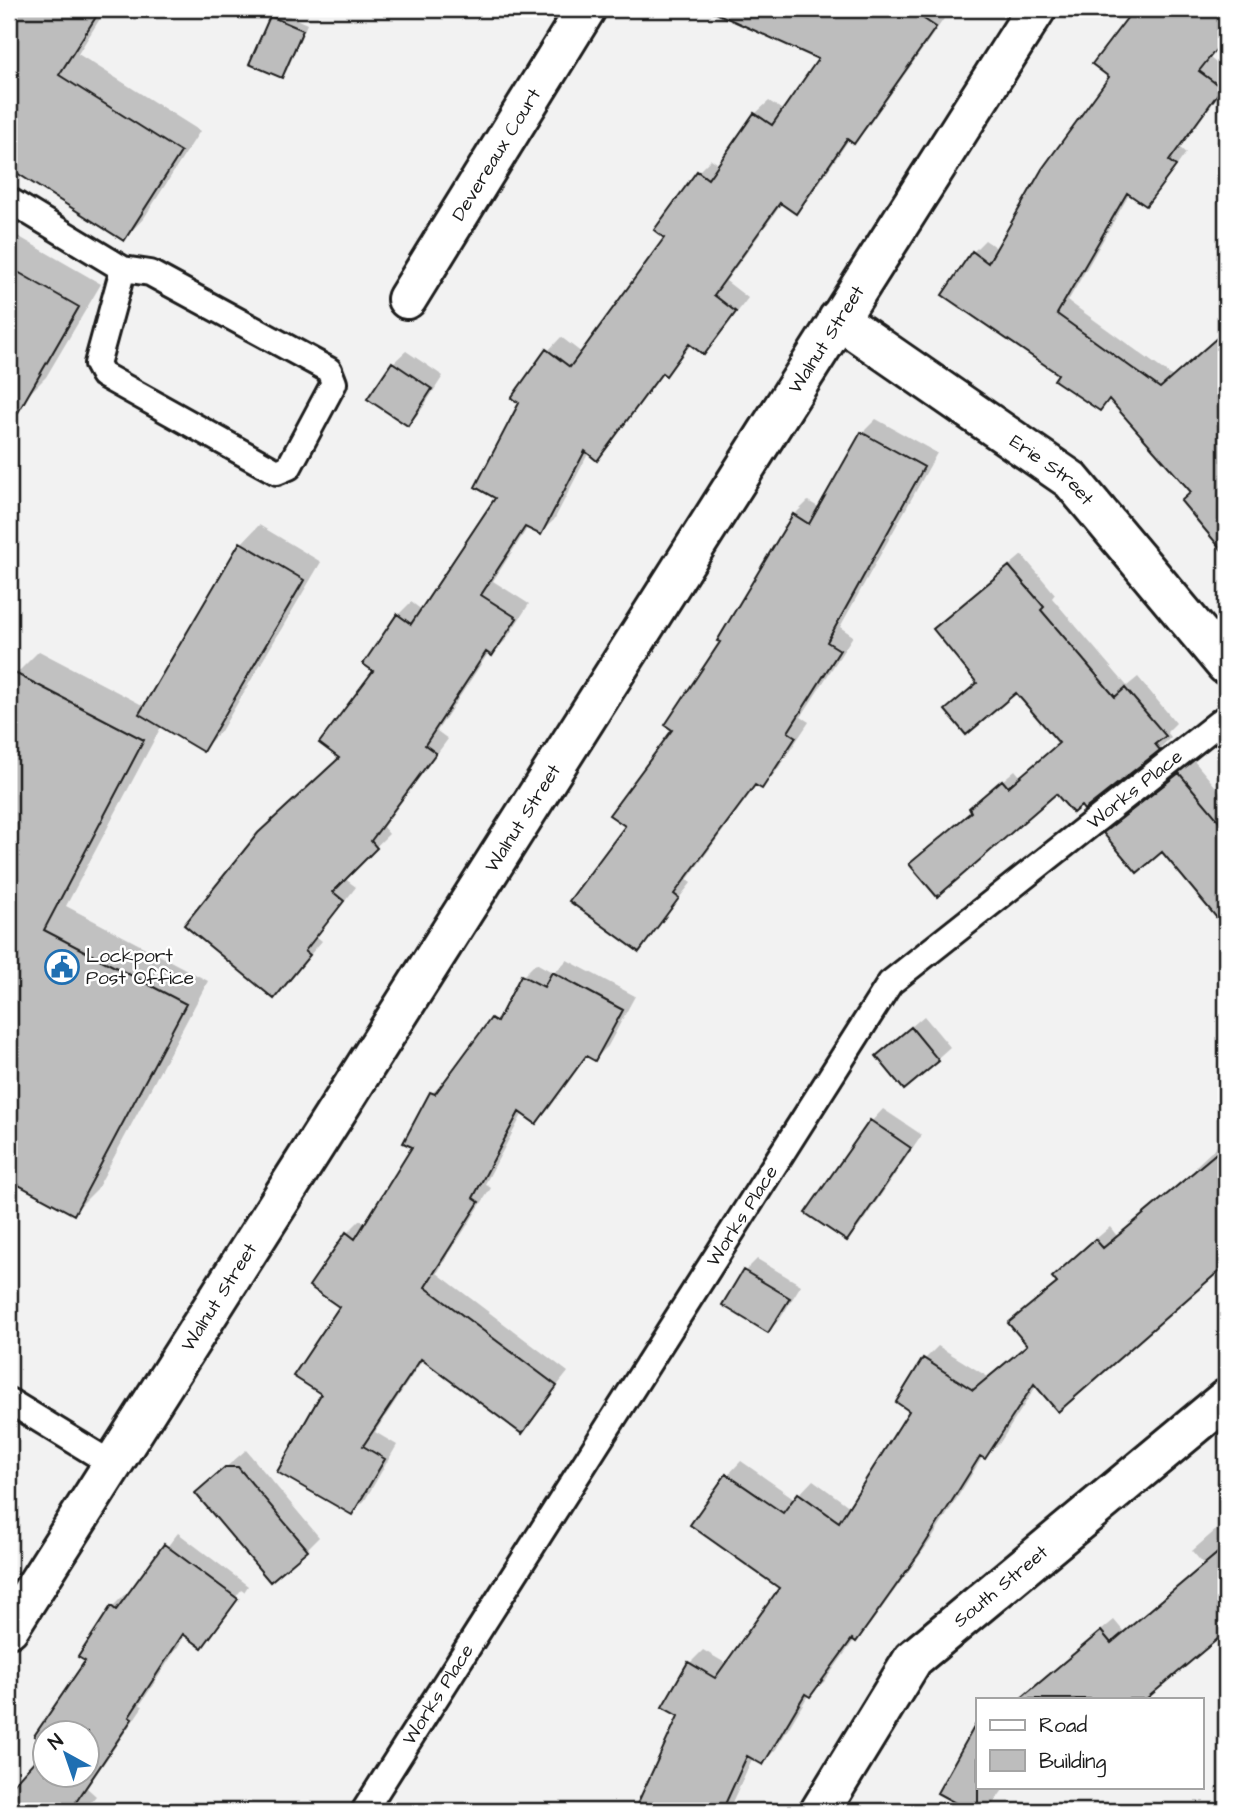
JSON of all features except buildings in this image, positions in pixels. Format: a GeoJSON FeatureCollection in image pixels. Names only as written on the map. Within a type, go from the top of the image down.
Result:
{"type":"FeatureCollection","features":[{"type":"Feature","properties":{"kind":"street","name":"Devereaux Court"},"geometry":{"type":"LineString","coordinates":[[407,299],[586,9]]}},
{"type":"Feature","properties":{"kind":"street","name":"Walnut Street"},"geometry":{"type":"LineString","coordinates":[[9,1628],[1035,9]]}},
{"type":"Feature","properties":{"kind":"street","name":"Erie Street"},"geometry":{"type":"LineString","coordinates":[[838,319],[1071,480],[1226,665]]}},
{"type":"Feature","properties":{"kind":"street","name":"South Street"},"geometry":{"type":"LineString","coordinates":[[820,1811],[914,1659],[1226,1399]]}},
{"type":"Feature","properties":{"kind":"lane"},"geometry":{"type":"LineString","coordinates":[[9,200],[123,269],[150,273],[329,370],[334,383],[289,467],[276,472],[103,375],[97,364],[123,269]]}},
{"type":"Feature","properties":{"kind":"lane","name":"Works Place"},"geometry":{"type":"LineString","coordinates":[[364,1811],[890,984],[1226,717]]}},
{"type":"Feature","properties":{"kind":"lane"},"geometry":{"type":"LineString","coordinates":[[9,1401],[113,1464]]}},
{"type":"Feature","properties":{"kind":"place","name":"Lockport Post Office"},"geometry":{"type":"Point","coordinates":[62,967]}}]}
